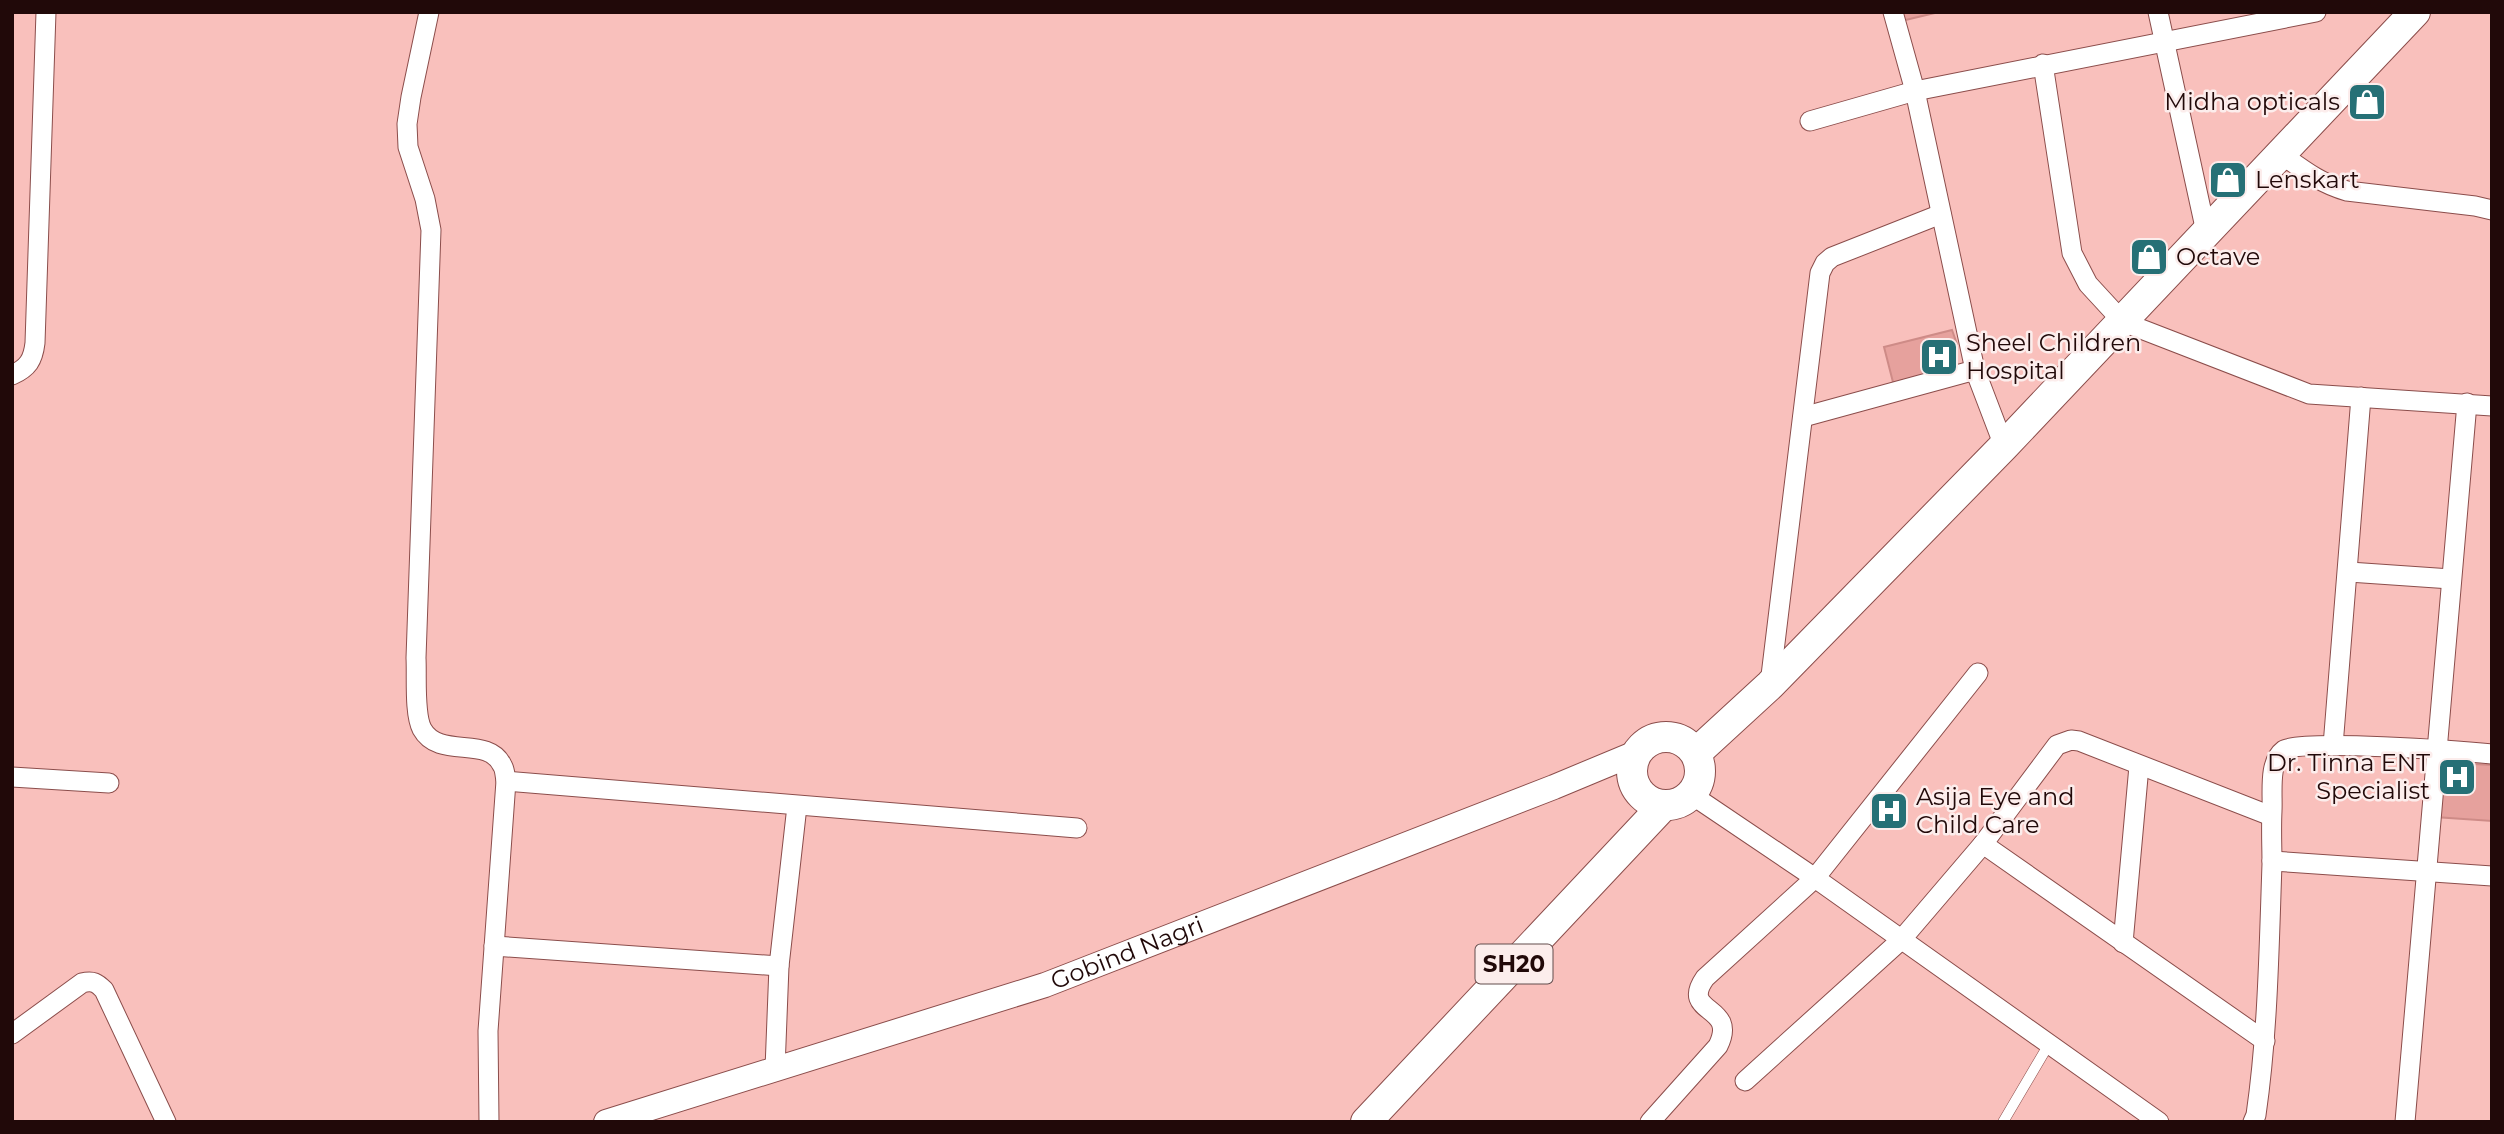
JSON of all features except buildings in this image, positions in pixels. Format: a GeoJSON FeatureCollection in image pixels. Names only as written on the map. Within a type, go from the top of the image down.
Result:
{"type":"FeatureCollection","features":[{"type":"Feature","properties":{"kind":"main road"},"geometry":{"type":"LineString","coordinates":[[1696,753],[1770,685],[2004,446],[2415,12]]}},
{"type":"Feature","properties":{"kind":"main road"},"geometry":{"type":"LineString","coordinates":[[1662,806],[1651,803],[1642,796],[1632,775],[1638,752],[1656,738],[1679,739],[1696,753],[1701,774],[1692,795]]}},
{"type":"Feature","properties":{"kind":"main road","name":"SH20"},"geometry":{"type":"LineString","coordinates":[[1366,1122],[1662,806],[1674,805],[1692,795]]}},
{"type":"Feature","properties":{"kind":"street"},"geometry":{"type":"LineString","coordinates":[[12,375],[27,368],[35,343],[46,12]]}},
{"type":"Feature","properties":{"kind":"street"},"geometry":{"type":"LineString","coordinates":[[429,12],[407,124],[408,147],[425,199],[431,230],[416,659],[418,712],[422,729],[434,740],[451,748],[472,748],[490,752],[502,764],[506,781],[488,1031],[489,1122]]}},
{"type":"Feature","properties":{"kind":"street"},"geometry":{"type":"LineString","coordinates":[[1894,12],[1975,370],[2004,446]]}},
{"type":"Feature","properties":{"kind":"street"},"geometry":{"type":"LineString","coordinates":[[2158,12],[2206,232]]}},
{"type":"Feature","properties":{"kind":"street"},"geometry":{"type":"LineString","coordinates":[[1810,121],[1914,91],[2316,12]]}},
{"type":"Feature","properties":{"kind":"street"},"geometry":{"type":"LineString","coordinates":[[2043,64],[2072,253],[2088,284],[2123,322],[2309,394],[2492,406]]}},
{"type":"Feature","properties":{"kind":"street"},"geometry":{"type":"LineString","coordinates":[[2281,154],[2331,187],[2492,210]]}},
{"type":"Feature","properties":{"kind":"street"},"geometry":{"type":"LineString","coordinates":[[1770,685],[1819,273],[1825,262],[1832,257],[1941,214]]}},
{"type":"Feature","properties":{"kind":"street"},"geometry":{"type":"LineString","coordinates":[[1802,417],[1975,370]]}},
{"type":"Feature","properties":{"kind":"street"},"geometry":{"type":"LineString","coordinates":[[2333,746],[2361,397]]}},
{"type":"Feature","properties":{"kind":"street"},"geometry":{"type":"LineString","coordinates":[[2405,1122],[2467,403]]}},
{"type":"Feature","properties":{"kind":"street"},"geometry":{"type":"LineString","coordinates":[[2349,572],[2451,579]]}},
{"type":"Feature","properties":{"kind":"street"},"geometry":{"type":"LineString","coordinates":[[1650,1122],[1723,1037],[1722,1022],[1699,1000],[1698,988],[1705,978],[1815,878],[1978,673]]}},
{"type":"Feature","properties":{"kind":"street"},"geometry":{"type":"LineString","coordinates":[[1745,1081],[1900,940],[1983,844],[2057,744],[2079,741],[2271,816]]}},
{"type":"Feature","properties":{"kind":"street"},"geometry":{"type":"LineString","coordinates":[[2253,1122],[2265,1041],[2272,861],[2271,816],[2277,760],[2283,751],[2291,747],[2437,749],[2492,754]]}},
{"type":"Feature","properties":{"kind":"street","name":"Gobind Nagri"},"geometry":{"type":"LineString","coordinates":[[606,1122],[1045,985],[1638,752]]}},
{"type":"Feature","properties":{"kind":"street"},"geometry":{"type":"LineString","coordinates":[[2123,943],[2139,766]]}},
{"type":"Feature","properties":{"kind":"street"},"geometry":{"type":"LineString","coordinates":[[12,777],[108,783]]}},
{"type":"Feature","properties":{"kind":"street"},"geometry":{"type":"LineString","coordinates":[[506,781],[1077,828]]}},
{"type":"Feature","properties":{"kind":"street"},"geometry":{"type":"LineString","coordinates":[[1692,795],[1815,878],[2159,1122]]}},
{"type":"Feature","properties":{"kind":"street"},"geometry":{"type":"LineString","coordinates":[[775,1069],[779,966],[797,806]]}},
{"type":"Feature","properties":{"kind":"street"},"geometry":{"type":"LineString","coordinates":[[1983,844],[2265,1041]]}},
{"type":"Feature","properties":{"kind":"street"},"geometry":{"type":"LineString","coordinates":[[2272,861],[2492,876]]}},
{"type":"Feature","properties":{"kind":"street"},"geometry":{"type":"LineString","coordinates":[[494,946],[779,966]]}},
{"type":"Feature","properties":{"kind":"street"},"geometry":{"type":"LineString","coordinates":[[12,1034],[82,983],[97,983],[104,990],[166,1122]]}},
{"type":"Feature","properties":{"kind":"lane"},"geometry":{"type":"LineString","coordinates":[[2003,1122],[2049,1044]]}},
{"type":"Feature","properties":{"kind":"place","name":"Midha opticals"},"geometry":{"type":"Point","coordinates":[2367,102]}},
{"type":"Feature","properties":{"kind":"place","name":"Lenskart"},"geometry":{"type":"Point","coordinates":[2228,180]}},
{"type":"Feature","properties":{"kind":"place","name":"Octave"},"geometry":{"type":"Point","coordinates":[2149,257]}},
{"type":"Feature","properties":{"kind":"place","name":"Sheel Children Hospital"},"geometry":{"type":"Point","coordinates":[1939,357]}},
{"type":"Feature","properties":{"kind":"place","name":"Dr. Tinna ENT Specialist"},"geometry":{"type":"Point","coordinates":[2457,777]}},
{"type":"Feature","properties":{"kind":"place","name":"Asija Eye and Child Care"},"geometry":{"type":"Point","coordinates":[1889,811]}}]}
